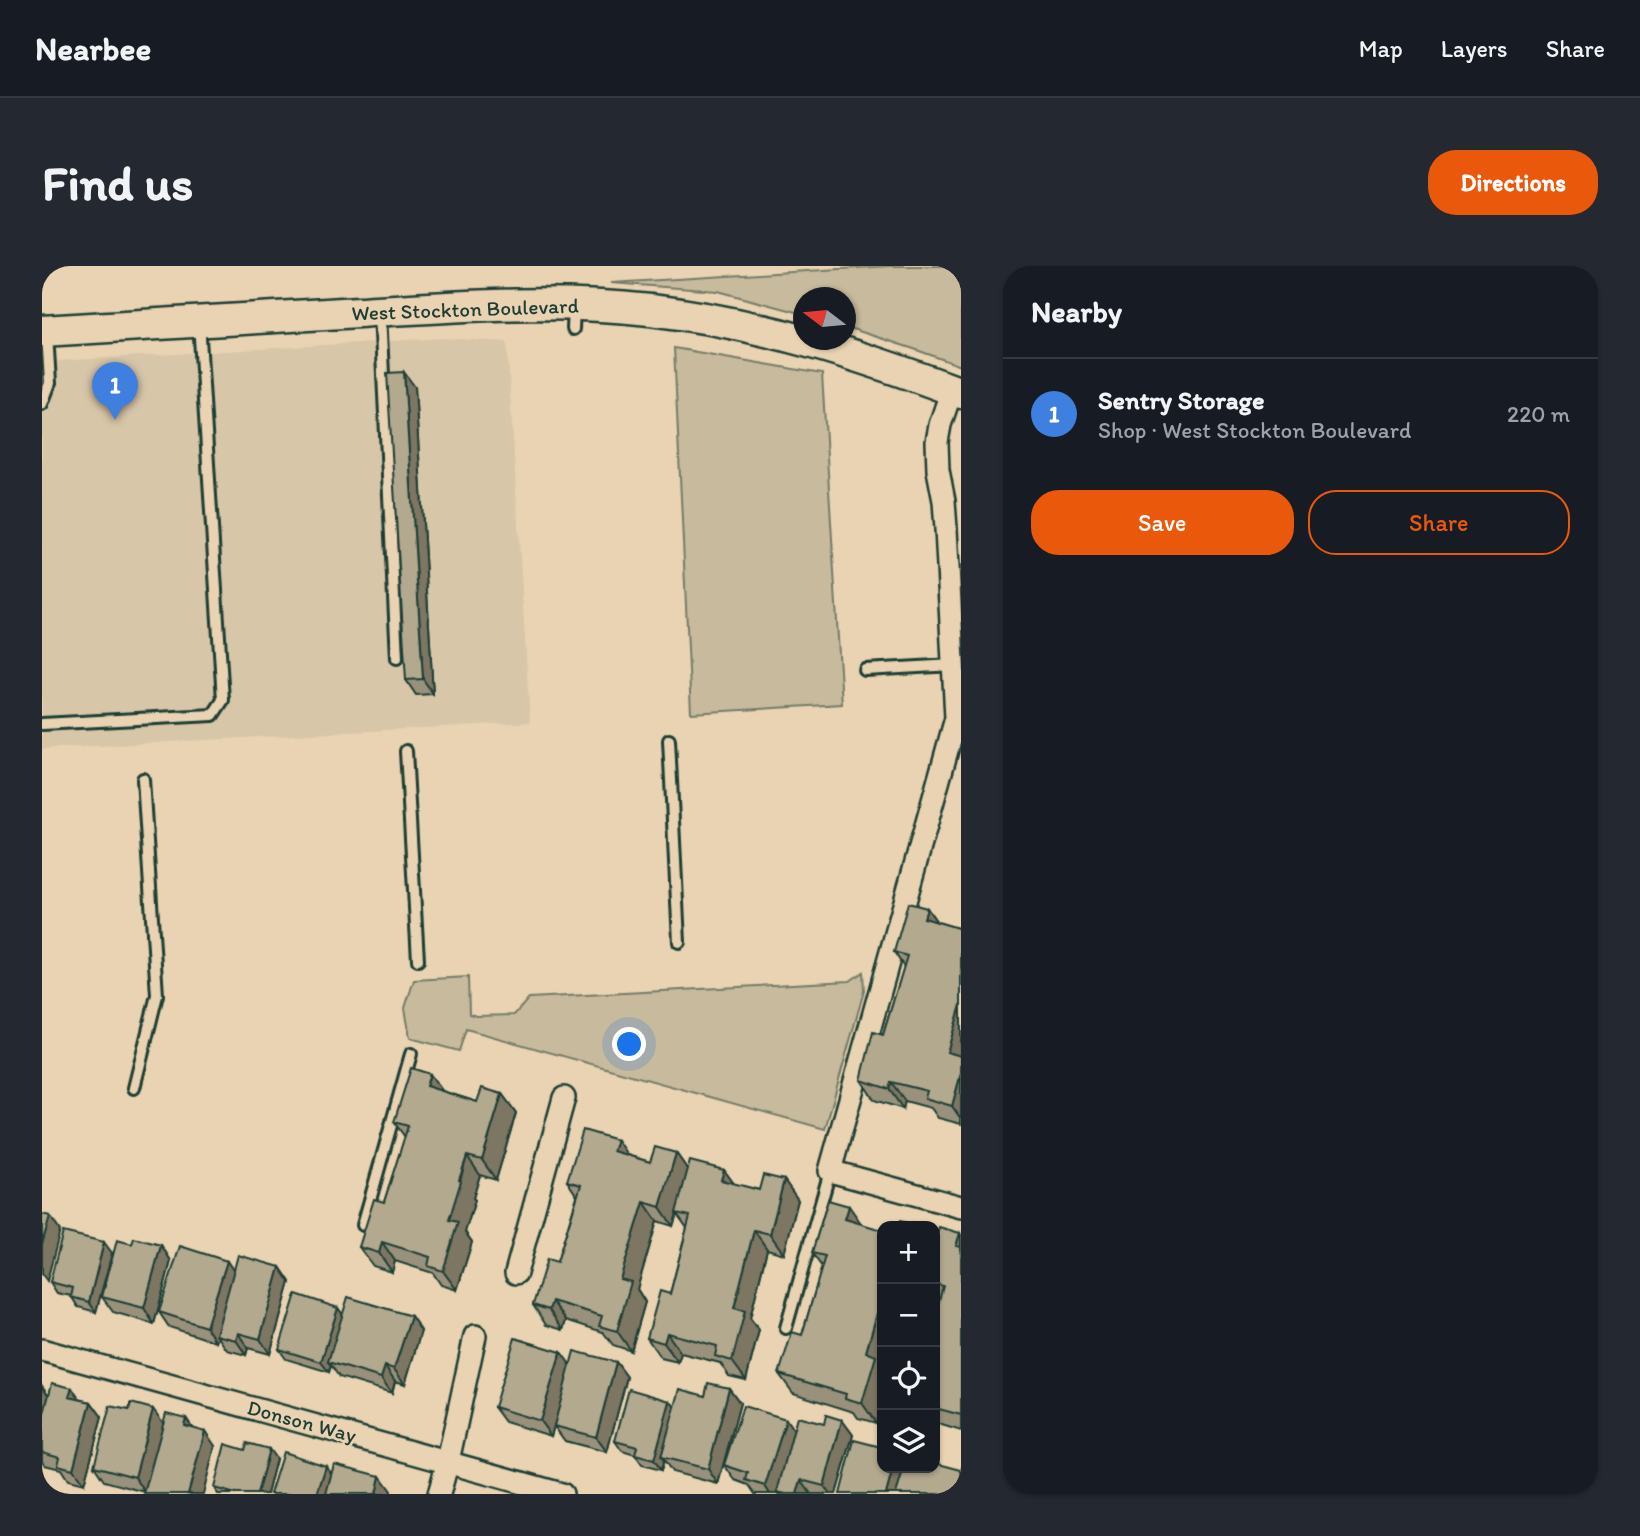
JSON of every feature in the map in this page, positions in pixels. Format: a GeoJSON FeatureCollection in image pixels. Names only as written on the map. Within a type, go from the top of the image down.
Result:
{"type":"FeatureCollection","features":[{"type":"Feature","properties":{"kind":"street","name":"West Stockton Boulevard"},"geometry":{"type":"LineString","coordinates":[[45,330],[491,304],[573,317],[652,310],[713,319],[796,338],[865,358],[956,391]]}},
{"type":"Feature","properties":{"kind":"street"},"geometry":{"type":"LineString","coordinates":[[956,391],[940,425],[937,442],[938,470],[944,501],[956,718],[830,1171],[961,1207]]}},
{"type":"Feature","properties":{"kind":"street"},"geometry":{"type":"LineString","coordinates":[[944,501],[961,486]]}},
{"type":"Feature","properties":{"kind":"street"},"geometry":{"type":"LineString","coordinates":[[516,1273],[564,1098]]}},
{"type":"Feature","properties":{"kind":"street"},"geometry":{"type":"LineString","coordinates":[[439,1494],[475,1336]]}},
{"type":"Feature","properties":{"kind":"street","name":"Donson Way"},"geometry":{"type":"LineString","coordinates":[[42,1350],[562,1494]]}},
{"type":"Feature","properties":{"kind":"lane"},"geometry":{"type":"LineString","coordinates":[[380,310],[397,658]]}},
{"type":"Feature","properties":{"kind":"lane"},"geometry":{"type":"LineString","coordinates":[[42,724],[212,715],[223,700],[199,321]]}},
{"type":"Feature","properties":{"kind":"lane"},"geometry":{"type":"LineString","coordinates":[[42,404],[50,383],[45,330]]}},
{"type":"Feature","properties":{"kind":"lane"},"geometry":{"type":"LineString","coordinates":[[865,670],[954,665]]}},
{"type":"Feature","properties":{"kind":"lane"},"geometry":{"type":"LineString","coordinates":[[669,740],[679,942]]}},
{"type":"Feature","properties":{"kind":"lane"},"geometry":{"type":"LineString","coordinates":[[406,751],[418,960]]}},
{"type":"Feature","properties":{"kind":"lane"},"geometry":{"type":"LineString","coordinates":[[134,1088],[157,995],[143,779]]}},
{"type":"Feature","properties":{"kind":"lane"},"geometry":{"type":"LineString","coordinates":[[363,1225],[411,1054]]}},
{"type":"Feature","properties":{"kind":"lane"},"geometry":{"type":"LineString","coordinates":[[786,1328],[830,1171]]}},
{"type":"Feature","properties":{"kind":"shaded area"},"geometry":{"type":"Polygon","coordinates":[[[890,266],[961,266],[961,366],[856,330],[856,287],[793,287],[793,311],[718,291],[611,283],[890,266]]]}},
{"type":"Feature","properties":{"kind":"shaded area"},"geometry":{"type":"Polygon","coordinates":[[[442,338],[507,342],[530,722],[42,749],[42,362],[442,338]]]}},
{"type":"Feature","properties":{"kind":"shaded area"},"geometry":{"type":"Polygon","coordinates":[[[674,348],[822,374],[842,704],[691,713],[674,348]]]}},
{"type":"Feature","properties":{"kind":"shaded area"},"geometry":{"type":"Polygon","coordinates":[[[863,972],[864,991],[825,1129],[466,1029],[459,1051],[410,1038],[405,1008],[414,980],[468,977],[469,1014],[477,1016],[514,1015],[529,998],[850,981],[863,972]]]}},
{"type":"Feature","properties":{"kind":"building"},"geometry":{"type":"Polygon","coordinates":[[[404,372],[423,679],[406,680],[387,373],[404,372]]]}},
{"type":"Feature","properties":{"kind":"building"},"geometry":{"type":"Polygon","coordinates":[[[908,903],[927,908],[924,918],[961,929],[961,1005],[947,1052],[961,1056],[961,1073],[952,1106],[925,1098],[927,1091],[891,1082],[889,1089],[861,1080],[873,1032],[883,1035],[907,956],[894,952],[908,903]]]}},
{"type":"Feature","properties":{"kind":"building"},"geometry":{"type":"Polygon","coordinates":[[[411,1068],[430,1074],[426,1086],[477,1102],[482,1088],[502,1094],[482,1160],[467,1156],[459,1180],[461,1181],[449,1220],[458,1222],[443,1271],[428,1266],[430,1257],[382,1242],[379,1253],[359,1247],[374,1199],[384,1202],[408,1126],[394,1122],[411,1068]]]}},
{"type":"Feature","properties":{"kind":"building"},"geometry":{"type":"Polygon","coordinates":[[[583,1130],[617,1140],[613,1151],[650,1162],[655,1147],[676,1153],[660,1207],[644,1202],[620,1279],[631,1282],[617,1331],[599,1326],[602,1316],[552,1301],[549,1310],[533,1305],[547,1259],[557,1262],[581,1185],[567,1181],[583,1130]]]}},
{"type":"Feature","properties":{"kind":"building"},"geometry":{"type":"Polygon","coordinates":[[[690,1161],[724,1170],[721,1180],[759,1190],[763,1175],[784,1180],[770,1234],[754,1230],[734,1308],[745,1311],[732,1361],[715,1356],[717,1346],[667,1333],[664,1343],[647,1338],[660,1291],[670,1294],[690,1216],[676,1213],[690,1161]]]}},
{"type":"Feature","properties":{"kind":"building"},"geometry":{"type":"Polygon","coordinates":[[[828,1200],[849,1206],[845,1219],[877,1229],[877,1314],[866,1352],[876,1356],[862,1403],[845,1398],[846,1394],[779,1374],[792,1332],[802,1335],[825,1256],[812,1253],[828,1200]]]}},
{"type":"Feature","properties":{"kind":"building"},"geometry":{"type":"Polygon","coordinates":[[[42,1214],[50,1216],[42,1244],[42,1214]]]}},
{"type":"Feature","properties":{"kind":"building"},"geometry":{"type":"Polygon","coordinates":[[[940,1227],[960,1233],[956,1246],[961,1247],[961,1415],[940,1409],[940,1297],[943,1286],[940,1285],[940,1227]]]}},
{"type":"Feature","properties":{"kind":"building"},"geometry":{"type":"Polygon","coordinates":[[[63,1232],[104,1242],[89,1302],[71,1297],[73,1288],[50,1282],[63,1232]]]}},
{"type":"Feature","properties":{"kind":"building"},"geometry":{"type":"Polygon","coordinates":[[[134,1238],[161,1245],[144,1308],[102,1297],[117,1240],[132,1244],[134,1238]]]}},
{"type":"Feature","properties":{"kind":"building"},"geometry":{"type":"Polygon","coordinates":[[[180,1246],[227,1261],[206,1327],[159,1312],[180,1246]]]}},
{"type":"Feature","properties":{"kind":"building"},"geometry":{"type":"Polygon","coordinates":[[[238,1255],[280,1267],[260,1339],[238,1333],[236,1340],[216,1335],[238,1255]]]}},
{"type":"Feature","properties":{"kind":"building"},"geometry":{"type":"Polygon","coordinates":[[[296,1294],[338,1308],[321,1362],[279,1349],[296,1294]]]}},
{"type":"Feature","properties":{"kind":"building"},"geometry":{"type":"Polygon","coordinates":[[[348,1297],[411,1316],[394,1369],[385,1366],[381,1378],[328,1362],[348,1297]]]}},
{"type":"Feature","properties":{"kind":"building"},"geometry":{"type":"Polygon","coordinates":[[[515,1338],[561,1352],[540,1421],[494,1407],[515,1338]]]}},
{"type":"Feature","properties":{"kind":"building"},"geometry":{"type":"Polygon","coordinates":[[[574,1351],[616,1362],[596,1437],[554,1426],[574,1351]]]}},
{"type":"Feature","properties":{"kind":"building"},"geometry":{"type":"Polygon","coordinates":[[[52,1383],[72,1388],[69,1397],[91,1402],[73,1469],[58,1465],[60,1457],[42,1452],[42,1421],[52,1383]]]}},
{"type":"Feature","properties":{"kind":"building"},"geometry":{"type":"Polygon","coordinates":[[[708,1383],[729,1388],[708,1469],[661,1457],[680,1389],[705,1396],[708,1383]]]}},
{"type":"Feature","properties":{"kind":"building"},"geometry":{"type":"Polygon","coordinates":[[[629,1389],[670,1401],[654,1460],[635,1455],[637,1447],[615,1441],[629,1389]]]}},
{"type":"Feature","properties":{"kind":"building"},"geometry":{"type":"Polygon","coordinates":[[[131,1403],[153,1409],[135,1477],[94,1466],[110,1406],[129,1410],[131,1403]]]}},
{"type":"Feature","properties":{"kind":"building"},"geometry":{"type":"Polygon","coordinates":[[[743,1406],[786,1419],[765,1486],[746,1480],[748,1473],[724,1465],[743,1406]]]}},
{"type":"Feature","properties":{"kind":"building"},"geometry":{"type":"Polygon","coordinates":[[[166,1413],[186,1418],[184,1425],[205,1431],[188,1494],[144,1494],[166,1413]]]}},
{"type":"Feature","properties":{"kind":"building"},"geometry":{"type":"Polygon","coordinates":[[[826,1415],[842,1420],[824,1486],[801,1480],[797,1494],[777,1492],[797,1417],[824,1424],[826,1415]]]}},
{"type":"Feature","properties":{"kind":"building"},"geometry":{"type":"Polygon","coordinates":[[[854,1440],[877,1446],[877,1473],[892,1473],[886,1494],[840,1494],[854,1440]]]}},
{"type":"Feature","properties":{"kind":"building"},"geometry":{"type":"Polygon","coordinates":[[[247,1443],[269,1449],[257,1494],[236,1494],[214,1488],[225,1444],[245,1450],[247,1443]]]}},
{"type":"Feature","properties":{"kind":"building"},"geometry":{"type":"Polygon","coordinates":[[[283,1452],[326,1466],[317,1494],[270,1494],[283,1452]]]}},
{"type":"Feature","properties":{"kind":"building"},"geometry":{"type":"Polygon","coordinates":[[[334,1464],[380,1476],[376,1494],[326,1494],[334,1464]]]}},
{"type":"Feature","properties":{"kind":"building"},"geometry":{"type":"Polygon","coordinates":[[[940,1464],[961,1470],[961,1494],[896,1494],[902,1473],[940,1473],[940,1464]]]}},
{"type":"Feature","properties":{"kind":"place","name":"Sentry Storage"},"geometry":{"type":"Point","coordinates":[115,420]}}]}
